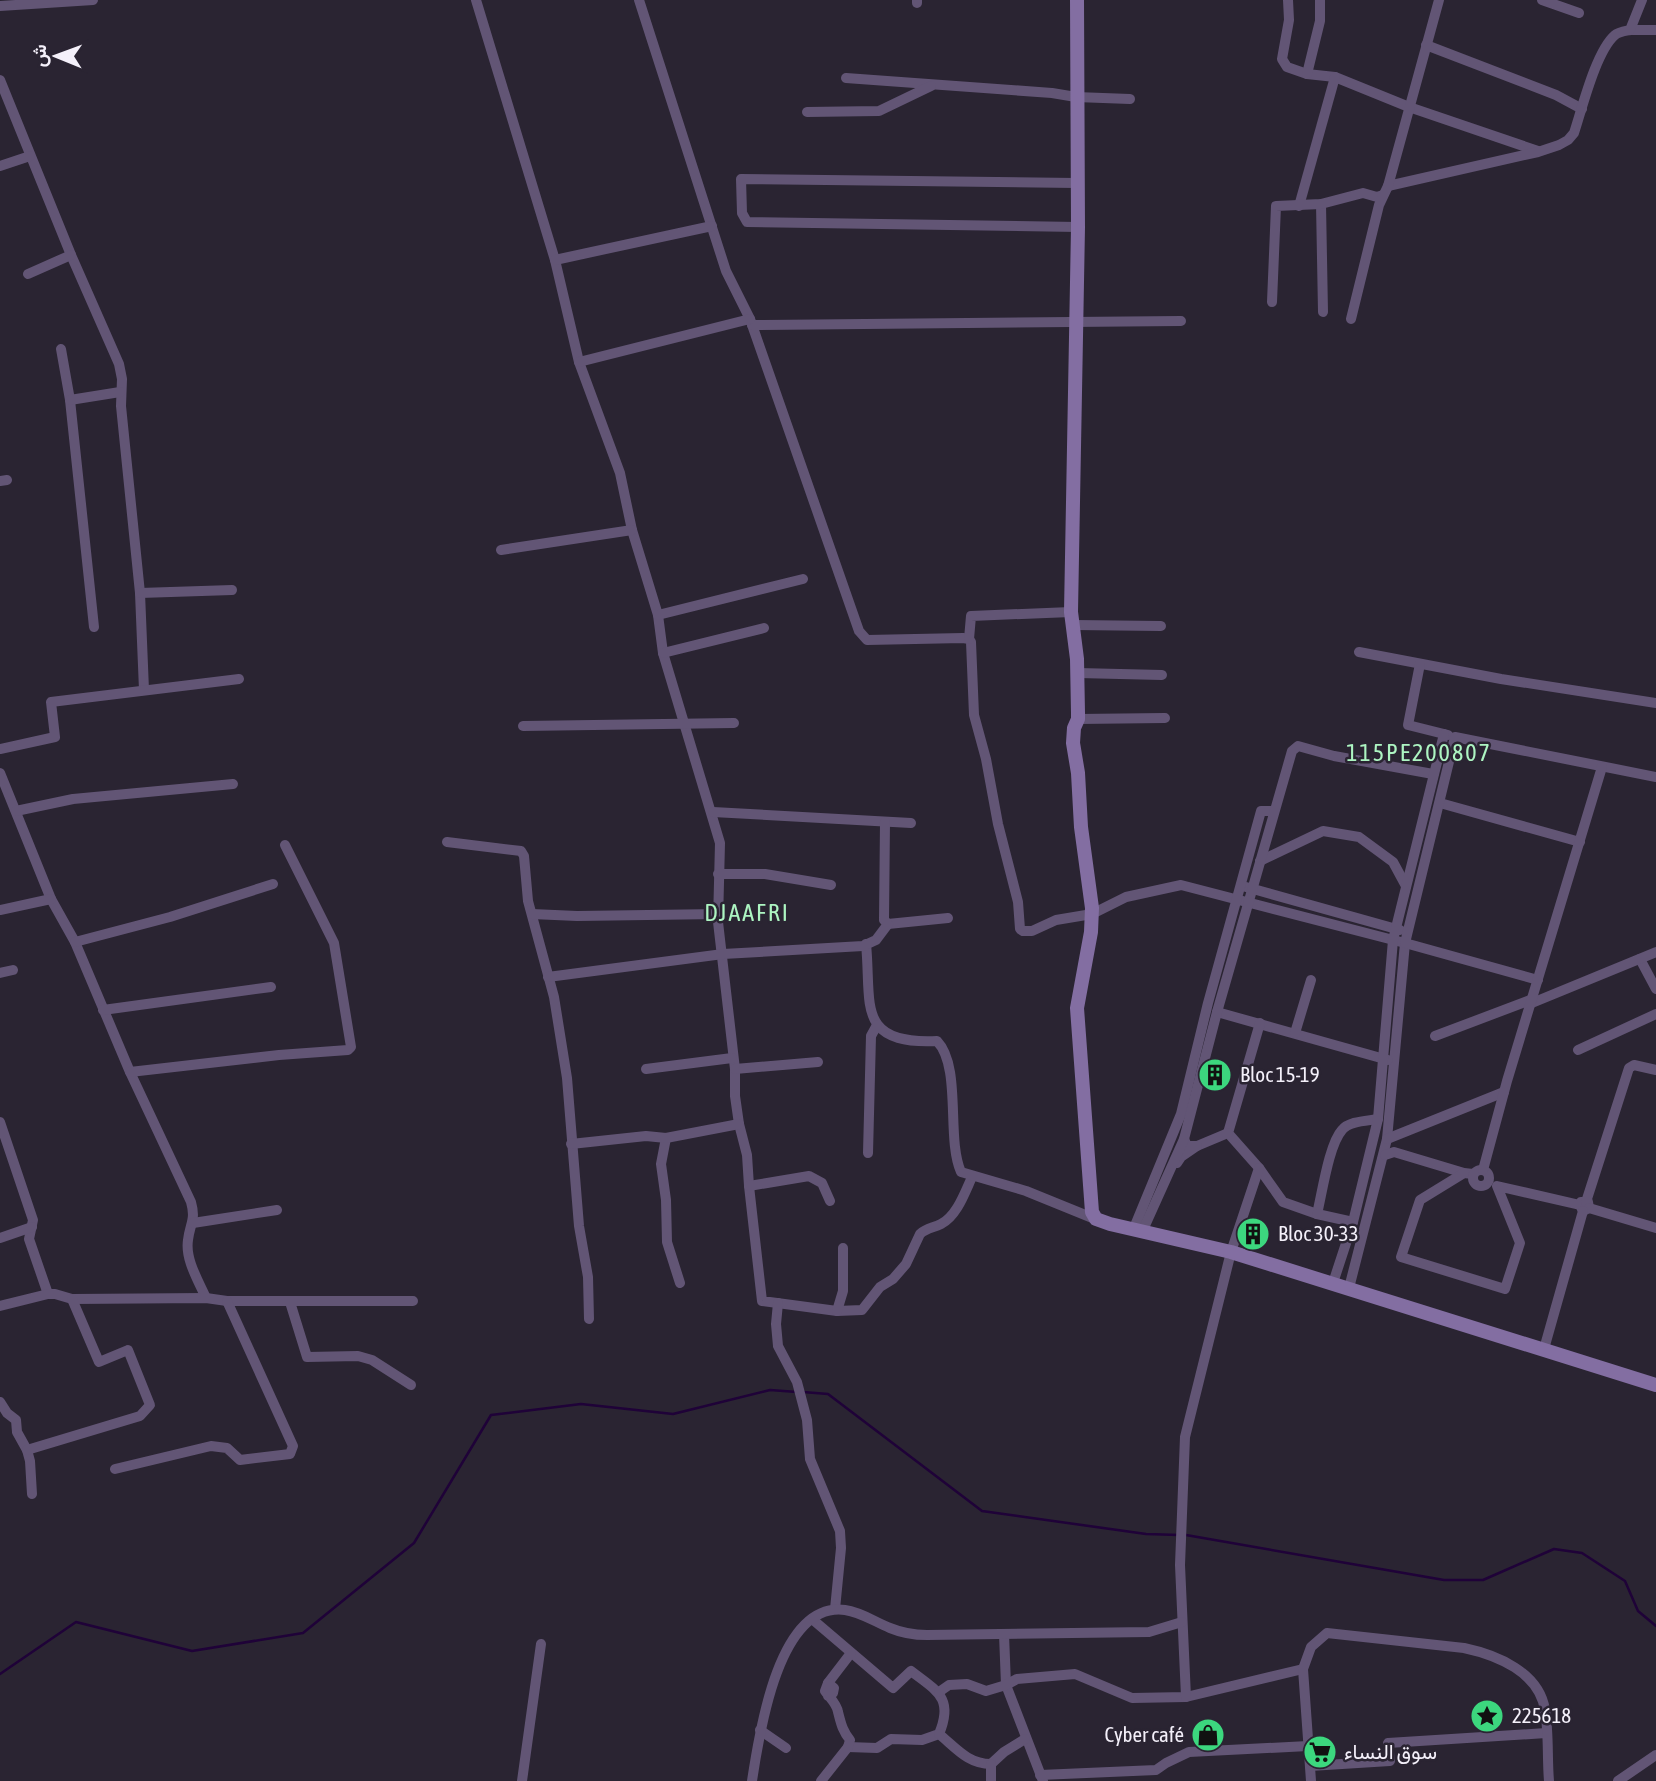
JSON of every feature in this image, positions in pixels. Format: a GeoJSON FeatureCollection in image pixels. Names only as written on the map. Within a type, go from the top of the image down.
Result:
{"type":"FeatureCollection","features":[{"type":"Feature","properties":{"kind":"street"},"geometry":{"type":"LineString","coordinates":[[0,6],[93,0]]}},
{"type":"Feature","properties":{"kind":"street"},"geometry":{"type":"LineString","coordinates":[[476,0],[555,260],[579,362],[620,473],[632,530],[658,615],[663,653],[713,812],[720,843],[719,914],[739,1124],[747,1155],[762,1301],[836,1311],[862,1310],[880,1287],[906,1264],[920,1234],[942,1224],[948,1218],[972,1177]]}},
{"type":"Feature","properties":{"kind":"street"},"geometry":{"type":"LineString","coordinates":[[639,0],[726,271],[752,322],[863,638],[969,639]]}},
{"type":"Feature","properties":{"kind":"street"},"geometry":{"type":"LineString","coordinates":[[1077,0],[1072,618],[1078,673],[1079,719],[1074,728],[1073,743],[1079,774],[1081,827],[1092,914],[1077,1008],[1091,1212],[1096,1219]]}},
{"type":"Feature","properties":{"kind":"street"},"geometry":{"type":"LineString","coordinates":[[1288,0],[1289,20],[1282,59],[1287,67],[1307,75],[1335,77],[1409,107],[1538,152]]}},
{"type":"Feature","properties":{"kind":"street"},"geometry":{"type":"LineString","coordinates":[[1307,75],[1320,21],[1320,0]]}},
{"type":"Feature","properties":{"kind":"street"},"geometry":{"type":"LineString","coordinates":[[1351,319],[1439,0]]}},
{"type":"Feature","properties":{"kind":"street"},"geometry":{"type":"LineString","coordinates":[[1542,0],[1579,13]]}},
{"type":"Feature","properties":{"kind":"street"},"geometry":{"type":"LineString","coordinates":[[1630,30],[1642,0]]}},
{"type":"Feature","properties":{"kind":"street"},"geometry":{"type":"LineString","coordinates":[[1272,302],[1276,206],[1321,205],[1363,193],[1377,197],[1385,190],[1538,152],[1568,140],[1574,134],[1597,66],[1616,33],[1656,30]]}},
{"type":"Feature","properties":{"kind":"street"},"geometry":{"type":"LineString","coordinates":[[1426,45],[1556,95],[1582,109]]}},
{"type":"Feature","properties":{"kind":"street"},"geometry":{"type":"LineString","coordinates":[[1299,206],[1335,77]]}},
{"type":"Feature","properties":{"kind":"street"},"geometry":{"type":"LineString","coordinates":[[846,78],[1130,99]]}},
{"type":"Feature","properties":{"kind":"street"},"geometry":{"type":"LineString","coordinates":[[0,80],[71,255],[119,364],[140,593],[144,690]]}},
{"type":"Feature","properties":{"kind":"street"},"geometry":{"type":"LineString","coordinates":[[807,112],[879,111],[932,86]]}},
{"type":"Feature","properties":{"kind":"street"},"geometry":{"type":"LineString","coordinates":[[0,166],[30,156]]}},
{"type":"Feature","properties":{"kind":"street"},"geometry":{"type":"LineString","coordinates":[[1076,183],[741,179],[742,213],[747,222],[1077,227]]}},
{"type":"Feature","properties":{"kind":"street"},"geometry":{"type":"LineString","coordinates":[[1321,205],[1323,312]]}},
{"type":"Feature","properties":{"kind":"street"},"geometry":{"type":"LineString","coordinates":[[555,260],[712,226]]}},
{"type":"Feature","properties":{"kind":"street"},"geometry":{"type":"LineString","coordinates":[[28,274],[71,255]]}},
{"type":"Feature","properties":{"kind":"street"},"geometry":{"type":"LineString","coordinates":[[579,362],[752,322],[1181,321]]}},
{"type":"Feature","properties":{"kind":"street"},"geometry":{"type":"LineString","coordinates":[[61,349],[70,400],[94,627]]}},
{"type":"Feature","properties":{"kind":"street"},"geometry":{"type":"LineString","coordinates":[[70,400],[120,392]]}},
{"type":"Feature","properties":{"kind":"street"},"geometry":{"type":"LineString","coordinates":[[501,550],[632,530]]}},
{"type":"Feature","properties":{"kind":"street"},"geometry":{"type":"LineString","coordinates":[[658,615],[803,579]]}},
{"type":"Feature","properties":{"kind":"street"},"geometry":{"type":"LineString","coordinates":[[140,593],[232,590]]}},
{"type":"Feature","properties":{"kind":"street"},"geometry":{"type":"LineString","coordinates":[[1161,626],[1072,618],[971,617],[969,639],[974,715],[1018,902],[1020,929],[1032,931],[1056,920],[1092,914],[1126,897],[1181,886],[1538,980]]}},
{"type":"Feature","properties":{"kind":"street"},"geometry":{"type":"LineString","coordinates":[[663,653],[764,628]]}},
{"type":"Feature","properties":{"kind":"street"},"geometry":{"type":"LineString","coordinates":[[1359,652],[1656,703]]}},
{"type":"Feature","properties":{"kind":"street"},"geometry":{"type":"LineString","coordinates":[[1420,664],[1408,725],[1656,777]]}},
{"type":"Feature","properties":{"kind":"street"},"geometry":{"type":"LineString","coordinates":[[1078,673],[1163,675]]}},
{"type":"Feature","properties":{"kind":"street"},"geometry":{"type":"LineString","coordinates":[[0,749],[55,737],[51,702],[239,678]]}},
{"type":"Feature","properties":{"kind":"street"},"geometry":{"type":"LineString","coordinates":[[1079,719],[1165,718]]}},
{"type":"Feature","properties":{"kind":"street"},"geometry":{"type":"LineString","coordinates":[[523,726],[734,723]]}},
{"type":"Feature","properties":{"kind":"street"},"geometry":{"type":"LineString","coordinates":[[1349,1288],[1385,1155],[1395,928],[1444,734]]}},
{"type":"Feature","properties":{"kind":"street"},"geometry":{"type":"LineString","coordinates":[[1333,1283],[1353,1222],[1378,1119],[1405,943],[1455,737]]}},
{"type":"Feature","properties":{"kind":"street"},"geometry":{"type":"LineString","coordinates":[[1165,1181],[1184,1139],[1217,1012],[1292,751],[1298,746],[1335,756],[1433,774]]}},
{"type":"Feature","properties":{"kind":"street"},"geometry":{"type":"LineString","coordinates":[[1602,767],[1504,1092],[1473,1173],[1473,1182],[1477,1186],[1493,1183],[1656,1228]]}},
{"type":"Feature","properties":{"kind":"street"},"geometry":{"type":"LineString","coordinates":[[0,773],[51,899],[75,942],[130,1072],[191,1202],[194,1215],[188,1250],[206,1298]]}},
{"type":"Feature","properties":{"kind":"street"},"geometry":{"type":"LineString","coordinates":[[16,811],[73,799],[233,784]]}},
{"type":"Feature","properties":{"kind":"street"},"geometry":{"type":"LineString","coordinates":[[1440,803],[1580,842]]}},
{"type":"Feature","properties":{"kind":"street"},"geometry":{"type":"LineString","coordinates":[[1138,1229],[1181,1114],[1261,811],[1274,811]]}},
{"type":"Feature","properties":{"kind":"street"},"geometry":{"type":"LineString","coordinates":[[713,812],[911,823]]}},
{"type":"Feature","properties":{"kind":"street"},"geometry":{"type":"LineString","coordinates":[[885,822],[884,920],[888,924]]}},
{"type":"Feature","properties":{"kind":"street"},"geometry":{"type":"LineString","coordinates":[[1260,861],[1317,831],[1359,836],[1393,862],[1406,886]]}},
{"type":"Feature","properties":{"kind":"street"},"geometry":{"type":"LineString","coordinates":[[447,842],[520,851],[524,856],[528,901],[554,997],[567,1078],[579,1226],[588,1277],[589,1319]]}},
{"type":"Feature","properties":{"kind":"street"},"geometry":{"type":"LineString","coordinates":[[130,1072],[348,1050],[351,1047],[334,943],[285,845]]}},
{"type":"Feature","properties":{"kind":"street"},"geometry":{"type":"LineString","coordinates":[[718,874],[765,874],[831,885]]}},
{"type":"Feature","properties":{"kind":"street"},"geometry":{"type":"LineString","coordinates":[[75,942],[170,917],[273,884]]}},
{"type":"Feature","properties":{"kind":"street"},"geometry":{"type":"LineString","coordinates":[[1240,886],[1408,932]]}},
{"type":"Feature","properties":{"kind":"street"},"geometry":{"type":"LineString","coordinates":[[0,910],[51,899]]}},
{"type":"Feature","properties":{"kind":"street"},"geometry":{"type":"LineString","coordinates":[[532,914],[719,914]]}},
{"type":"Feature","properties":{"kind":"street"},"geometry":{"type":"LineString","coordinates":[[548,977],[723,954],[863,946],[876,940],[888,924],[948,918]]}},
{"type":"Feature","properties":{"kind":"street"},"geometry":{"type":"LineString","coordinates":[[866,944],[867,998],[877,1025],[883,1031],[912,1042],[937,1041],[942,1046],[950,1078],[961,1172],[1026,1191],[1096,1219],[1231,1252],[1656,1385]]}},
{"type":"Feature","properties":{"kind":"street"},"geometry":{"type":"LineString","coordinates":[[1436,1036],[1656,952]]}},
{"type":"Feature","properties":{"kind":"street"},"geometry":{"type":"LineString","coordinates":[[1640,959],[1656,989]]}},
{"type":"Feature","properties":{"kind":"street"},"geometry":{"type":"LineString","coordinates":[[0,973],[13,970]]}},
{"type":"Feature","properties":{"kind":"street"},"geometry":{"type":"LineString","coordinates":[[1295,1033],[1311,980]]}},
{"type":"Feature","properties":{"kind":"street"},"geometry":{"type":"LineString","coordinates":[[103,1010],[271,987]]}},
{"type":"Feature","properties":{"kind":"street"},"geometry":{"type":"LineString","coordinates":[[1217,1012],[1388,1059]]}},
{"type":"Feature","properties":{"kind":"street"},"geometry":{"type":"LineString","coordinates":[[1578,1050],[1656,1014]]}},
{"type":"Feature","properties":{"kind":"street"},"geometry":{"type":"LineString","coordinates":[[1228,1133],[1260,1023]]}},
{"type":"Feature","properties":{"kind":"street"},"geometry":{"type":"LineString","coordinates":[[868,1153],[871,1035],[877,1025]]}},
{"type":"Feature","properties":{"kind":"street"},"geometry":{"type":"LineString","coordinates":[[646,1069],[734,1063],[818,1062]]}},
{"type":"Feature","properties":{"kind":"street"},"geometry":{"type":"LineString","coordinates":[[1544,1349],[1629,1068],[1634,1065],[1656,1070]]}},
{"type":"Feature","properties":{"kind":"street"},"geometry":{"type":"LineString","coordinates":[[1387,1139],[1504,1092]]}},
{"type":"Feature","properties":{"kind":"street"},"geometry":{"type":"LineString","coordinates":[[1317,1214],[1334,1144],[1343,1128],[1378,1119]]}},
{"type":"Feature","properties":{"kind":"street"},"geometry":{"type":"LineString","coordinates":[[0,1122],[33,1220],[29,1238],[48,1294]]}},
{"type":"Feature","properties":{"kind":"street"},"geometry":{"type":"LineString","coordinates":[[571,1144],[646,1136],[666,1138],[739,1124]]}},
{"type":"Feature","properties":{"kind":"street"},"geometry":{"type":"LineString","coordinates":[[1138,1229],[1181,1157],[1228,1133]]}},
{"type":"Feature","properties":{"kind":"street"},"geometry":{"type":"LineString","coordinates":[[1228,1133],[1259,1168],[1283,1202],[1317,1214],[1353,1222]]}},
{"type":"Feature","properties":{"kind":"street"},"geometry":{"type":"LineString","coordinates":[[666,1138],[661,1164],[666,1200],[667,1242],[680,1283]]}},
{"type":"Feature","properties":{"kind":"street"},"geometry":{"type":"LineString","coordinates":[[1184,1139],[1187,1146],[1198,1146]]}},
{"type":"Feature","properties":{"kind":"street"},"geometry":{"type":"LineString","coordinates":[[1385,1155],[1394,1152],[1473,1173],[1487,1173],[1520,1243],[1505,1289],[1401,1257],[1420,1200],[1473,1173]]}},
{"type":"Feature","properties":{"kind":"street"},"geometry":{"type":"LineString","coordinates":[[1186,1696],[1180,1565],[1187,1424],[1231,1252],[1259,1168]]}},
{"type":"Feature","properties":{"kind":"street"},"geometry":{"type":"LineString","coordinates":[[749,1186],[809,1176],[822,1183],[830,1201]]}},
{"type":"Feature","properties":{"kind":"street"},"geometry":{"type":"LineString","coordinates":[[193,1223],[277,1210]]}},
{"type":"Feature","properties":{"kind":"street"},"geometry":{"type":"LineString","coordinates":[[0,1238],[32,1227]]}},
{"type":"Feature","properties":{"kind":"street"},"geometry":{"type":"LineString","coordinates":[[836,1311],[843,1292],[843,1248]]}},
{"type":"Feature","properties":{"kind":"street"},"geometry":{"type":"LineString","coordinates":[[0,1306],[48,1294],[72,1299],[413,1301]]}},
{"type":"Feature","properties":{"kind":"street"},"geometry":{"type":"LineString","coordinates":[[27,1450],[140,1416],[150,1405],[128,1350],[99,1362],[72,1299]]}},
{"type":"Feature","properties":{"kind":"street"},"geometry":{"type":"LineString","coordinates":[[115,1469],[211,1446],[227,1448],[240,1460],[290,1454],[293,1446],[227,1301]]}},
{"type":"Feature","properties":{"kind":"street"},"geometry":{"type":"LineString","coordinates":[[290,1302],[307,1357],[358,1356],[372,1360],[411,1385]]}},
{"type":"Feature","properties":{"kind":"street"},"geometry":{"type":"LineString","coordinates":[[778,1303],[778,1346],[797,1382],[807,1420],[810,1459],[840,1531],[835,1609]]}},
{"type":"Feature","properties":{"kind":"street"},"geometry":{"type":"LineString","coordinates":[[0,1402],[16,1420],[17,1432],[27,1450],[32,1494]]}},
{"type":"Feature","properties":{"kind":"street"},"geometry":{"type":"LineString","coordinates":[[752,1781],[760,1730],[787,1647],[799,1631],[820,1613],[835,1609],[855,1612],[909,1634],[1153,1632],[1182,1622]]}},
{"type":"Feature","properties":{"kind":"street"},"geometry":{"type":"LineString","coordinates":[[812,1619],[893,1688],[911,1671],[939,1692],[945,1708],[939,1734]]}},
{"type":"Feature","properties":{"kind":"street"},"geometry":{"type":"LineString","coordinates":[[1311,1781],[1303,1669],[1311,1647],[1326,1633],[1482,1652],[1519,1670],[1532,1682],[1545,1709],[1549,1781]]}},
{"type":"Feature","properties":{"kind":"street"},"geometry":{"type":"LineString","coordinates":[[1004,1634],[1006,1685],[1041,1778],[1156,1770],[1189,1752],[1308,1746]]}},
{"type":"Feature","properties":{"kind":"street"},"geometry":{"type":"LineString","coordinates":[[522,1781],[541,1644]]}},
{"type":"Feature","properties":{"kind":"street"},"geometry":{"type":"LineString","coordinates":[[821,1781],[848,1747],[850,1740],[838,1719],[838,1709],[825,1691],[851,1653]]}},
{"type":"Feature","properties":{"kind":"street"},"geometry":{"type":"LineString","coordinates":[[939,1692],[949,1685],[968,1685],[986,1691],[1017,1679],[1075,1674],[1132,1698],[1186,1696],[1303,1669]]}},
{"type":"Feature","properties":{"kind":"street"},"geometry":{"type":"LineString","coordinates":[[760,1730],[786,1748]]}},
{"type":"Feature","properties":{"kind":"street"},"geometry":{"type":"LineString","coordinates":[[1310,1766],[1390,1761],[1388,1743],[1546,1733]]}},
{"type":"Feature","properties":{"kind":"street"},"geometry":{"type":"LineString","coordinates":[[848,1747],[877,1748],[891,1739],[922,1740],[939,1734]]}},
{"type":"Feature","properties":{"kind":"street"},"geometry":{"type":"LineString","coordinates":[[939,1734],[971,1761],[991,1764]]}},
{"type":"Feature","properties":{"kind":"street"},"geometry":{"type":"LineString","coordinates":[[991,1781],[991,1764],[1004,1752],[1026,1739]]}},
{"type":"Feature","properties":{"kind":"street"},"geometry":{"type":"LineString","coordinates":[[1618,1781],[1656,1755]]}},
{"type":"Feature","properties":{"kind":"waterway"},"geometry":{"type":"LineString","coordinates":[[0,1674],[76,1622],[192,1651],[303,1633],[414,1543],[491,1415],[581,1404],[673,1414],[770,1390],[797,1392]]}},
{"type":"Feature","properties":{"kind":"waterway"},"geometry":{"type":"LineString","coordinates":[[803,1392],[828,1394],[982,1511],[1146,1534],[1179,1535]]}},
{"type":"Feature","properties":{"kind":"waterway"},"geometry":{"type":"LineString","coordinates":[[1186,1535],[1444,1580],[1483,1580],[1554,1549],[1582,1553],[1625,1581],[1638,1611],[1656,1626]]}},
{"type":"Feature","properties":{"kind":"place","name":"Bloc 15-19"},"geometry":{"type":"Point","coordinates":[1215,1075]}},
{"type":"Feature","properties":{"kind":"place","name":"Bloc 30-33"},"geometry":{"type":"Point","coordinates":[1253,1234]}},
{"type":"Feature","properties":{"kind":"place","name":"225618"},"geometry":{"type":"Point","coordinates":[1487,1716]}},
{"type":"Feature","properties":{"kind":"place","name":"Cyber café"},"geometry":{"type":"Point","coordinates":[1208,1735]}},
{"type":"Feature","properties":{"kind":"place","name":"سوق النساء"},"geometry":{"type":"Point","coordinates":[1320,1752]}},
{"type":"Feature","properties":{"kind":"district","name":"115PE200807"},"geometry":{"type":"Point","coordinates":[1419,753]}},
{"type":"Feature","properties":{"kind":"district","name":"DJAAFRI"},"geometry":{"type":"Point","coordinates":[747,913]}}]}
